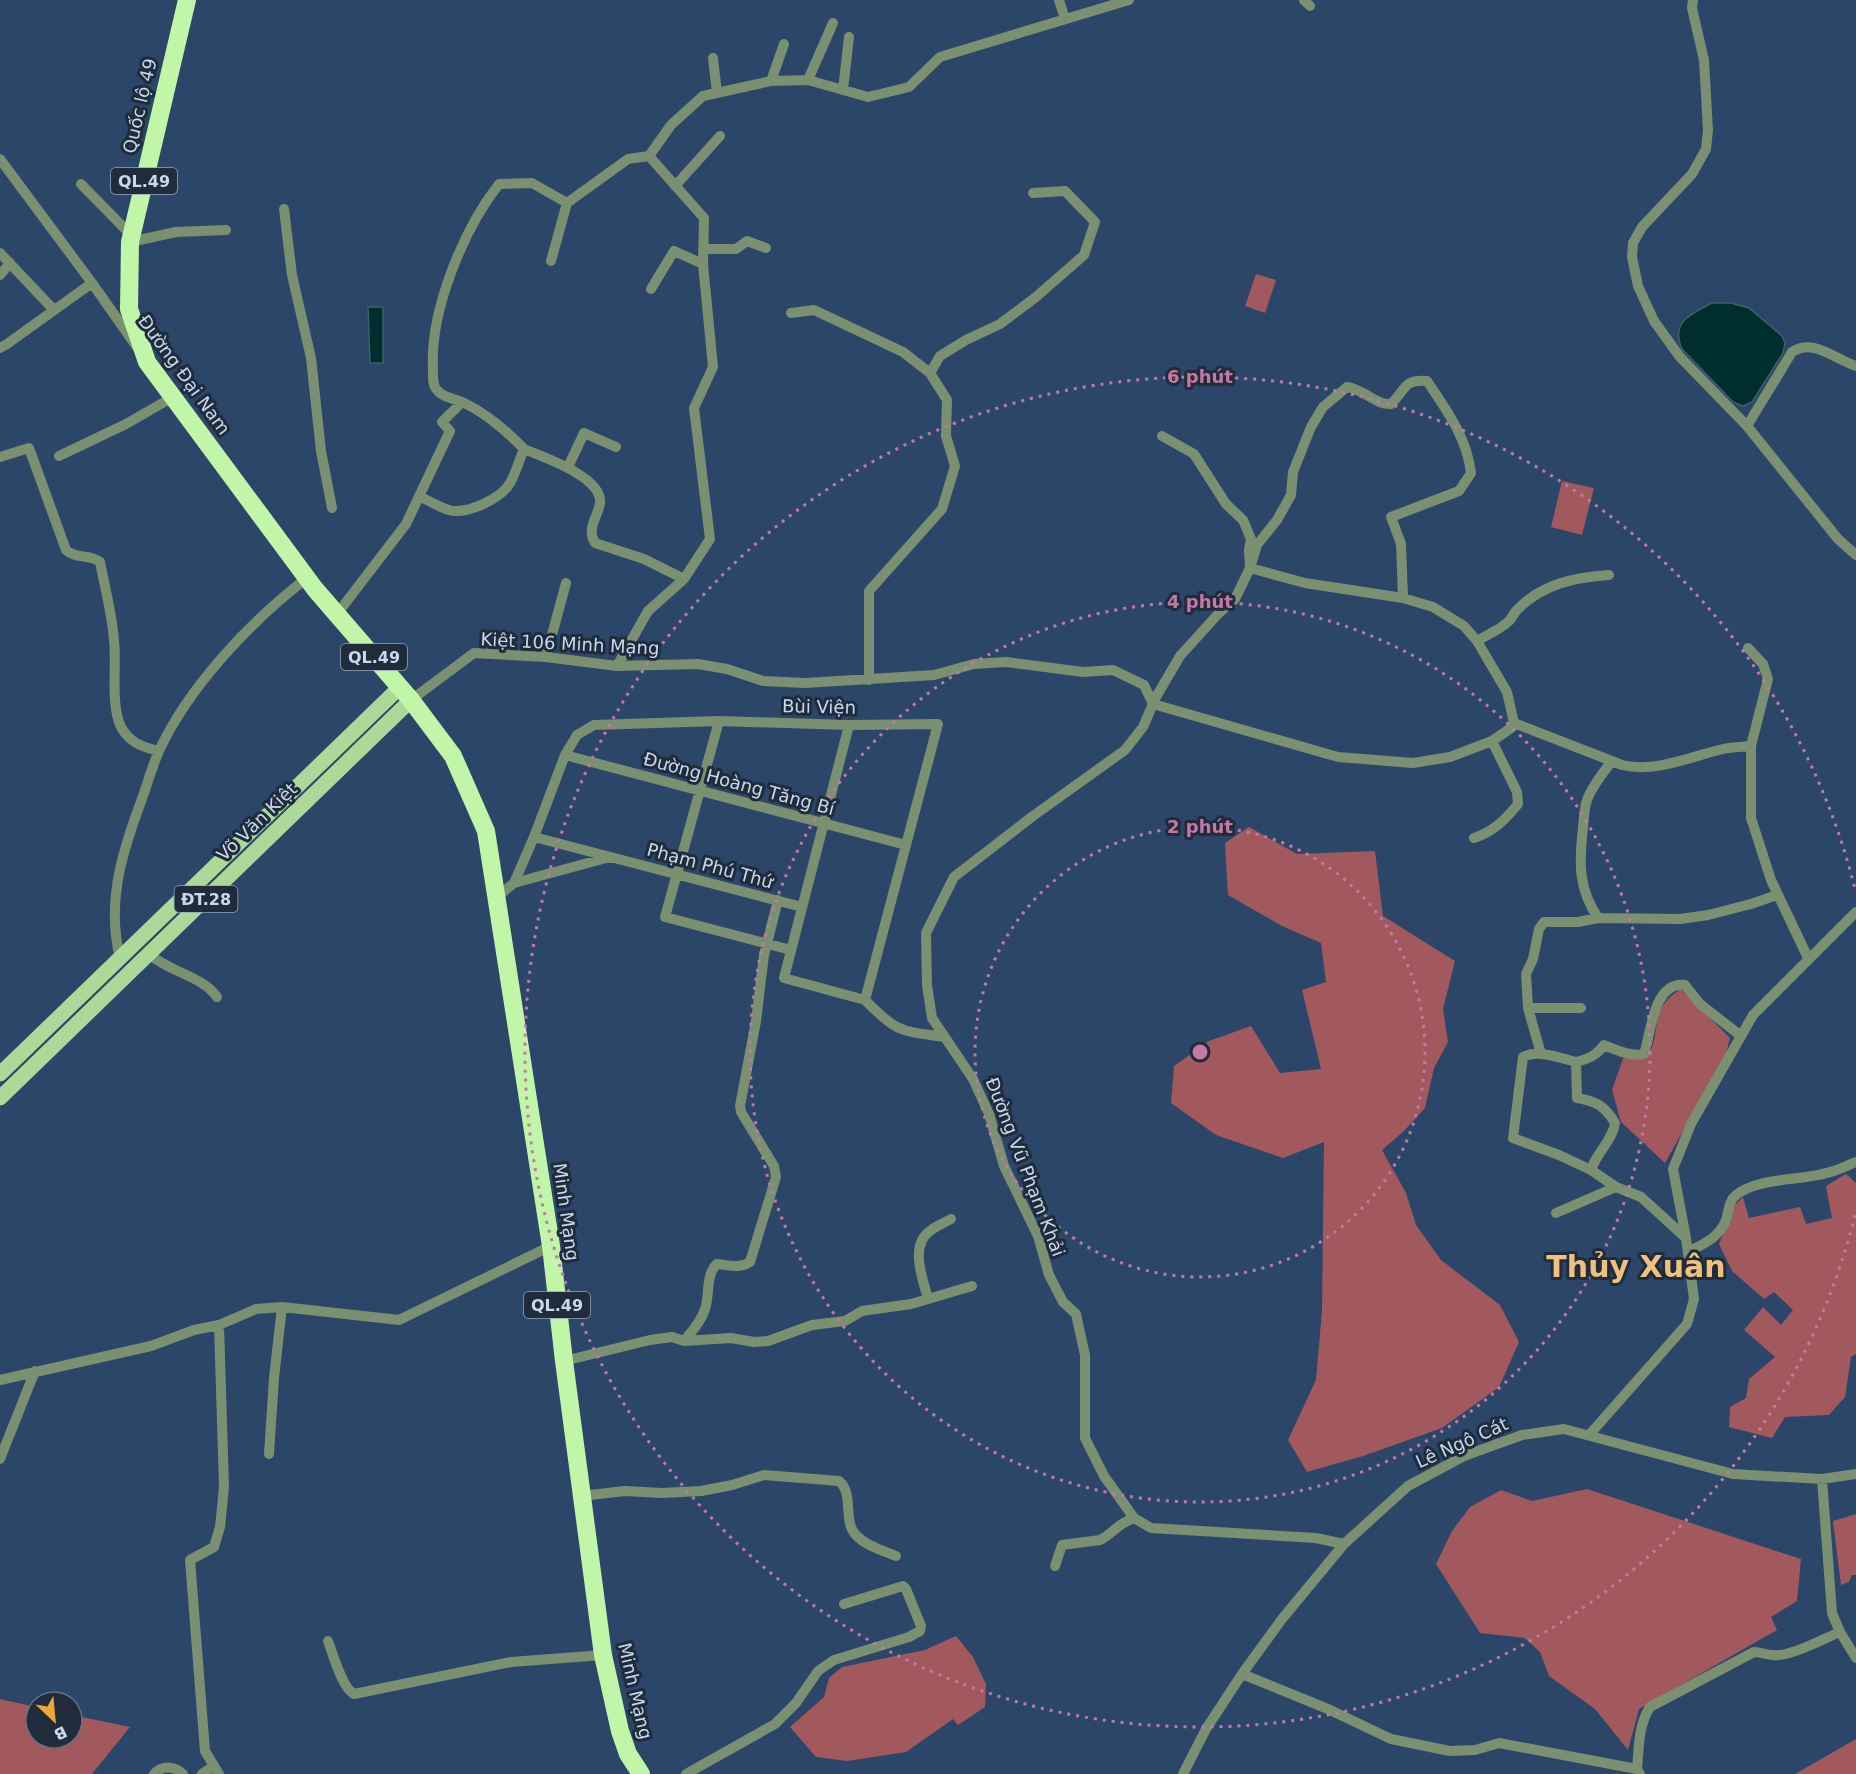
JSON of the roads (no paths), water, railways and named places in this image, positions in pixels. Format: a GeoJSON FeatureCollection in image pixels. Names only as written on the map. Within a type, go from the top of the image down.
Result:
{"type":"FeatureCollection","features":[{"type":"Feature","properties":{"kind":"highway","name":"Quốc lộ 49"},"geometry":{"type":"LineString","coordinates":[[147,362],[129,309],[131,239],[187,0]]}},
{"type":"Feature","properties":{"kind":"highway","name":"Đường Đại Nam"},"geometry":{"type":"LineString","coordinates":[[147,362],[307,578],[337,614]]}},
{"type":"Feature","properties":{"kind":"highway","name":"QL.49"},"geometry":{"type":"LineString","coordinates":[[337,614],[406,694]]}},
{"type":"Feature","properties":{"kind":"highway","name":"Minh Mạng"},"geometry":{"type":"LineString","coordinates":[[406,694],[453,756],[486,831],[551,1246],[581,1496],[603,1654],[620,1731],[633,1772]]}},
{"type":"Feature","properties":{"kind":"main road","name":"Võ Văn Kiệt"},"geometry":{"type":"LineString","coordinates":[[0,1074],[194,887],[406,694]]}},
{"type":"Feature","properties":{"kind":"main road","name":"Võ Văn Kiệt"},"geometry":{"type":"LineString","coordinates":[[0,1098],[205,899],[406,694]]}},
{"type":"Feature","properties":{"kind":"main road"},"geometry":{"type":"LineString","coordinates":[[194,887],[205,899]]}},
{"type":"Feature","properties":{"kind":"street"},"geometry":{"type":"LineString","coordinates":[[1059,0],[1065,19]]}},
{"type":"Feature","properties":{"kind":"street"},"geometry":{"type":"LineString","coordinates":[[551,261],[567,203],[628,159],[649,156],[671,124],[703,96],[771,81],[808,80],[868,97],[909,87],[940,57],[1129,0]]}},
{"type":"Feature","properties":{"kind":"street"},"geometry":{"type":"LineString","coordinates":[[1693,0],[1692,8],[1704,60],[1707,94],[1706,149],[1692,174],[1642,227],[1633,243],[1632,257],[1638,286],[1654,321],[1680,357],[1747,426],[1838,539],[1856,555]]}},
{"type":"Feature","properties":{"kind":"street"},"geometry":{"type":"LineString","coordinates":[[808,80],[832,23]]}},
{"type":"Feature","properties":{"kind":"street"},"geometry":{"type":"LineString","coordinates":[[843,90],[849,37]]}},
{"type":"Feature","properties":{"kind":"street"},"geometry":{"type":"LineString","coordinates":[[771,81],[784,44]]}},
{"type":"Feature","properties":{"kind":"street"},"geometry":{"type":"LineString","coordinates":[[713,58],[717,93]]}},
{"type":"Feature","properties":{"kind":"street"},"geometry":{"type":"LineString","coordinates":[[675,186],[720,136]]}},
{"type":"Feature","properties":{"kind":"street"},"geometry":{"type":"LineString","coordinates":[[617,666],[648,611],[684,579],[710,539],[694,408],[713,367],[702,264],[704,218],[649,156]]}},
{"type":"Feature","properties":{"kind":"street","name":"Đường Đại Nam"},"geometry":{"type":"LineString","coordinates":[[0,159],[147,362]]}},
{"type":"Feature","properties":{"kind":"street"},"geometry":{"type":"LineString","coordinates":[[567,203],[532,183],[499,184],[485,202],[470,229],[444,293],[432,350],[433,385],[447,398],[462,402],[510,434],[524,449],[567,467],[591,484],[600,502],[591,528],[595,543],[644,559],[684,579]]}},
{"type":"Feature","properties":{"kind":"street"},"geometry":{"type":"LineString","coordinates":[[81,184],[131,239],[176,232],[226,230]]}},
{"type":"Feature","properties":{"kind":"street"},"geometry":{"type":"LineString","coordinates":[[930,373],[940,356],[966,340],[1000,324],[1036,297],[1084,255],[1095,222],[1065,191],[1034,193]]}},
{"type":"Feature","properties":{"kind":"street"},"geometry":{"type":"LineString","coordinates":[[284,209],[291,275],[311,358],[321,451],[332,508]]}},
{"type":"Feature","properties":{"kind":"street"},"geometry":{"type":"LineString","coordinates":[[703,249],[736,249],[747,241],[766,248]]}},
{"type":"Feature","properties":{"kind":"street"},"geometry":{"type":"LineString","coordinates":[[651,289],[674,251],[702,264]]}},
{"type":"Feature","properties":{"kind":"street"},"geometry":{"type":"LineString","coordinates":[[0,253],[54,310]]}},
{"type":"Feature","properties":{"kind":"street"},"geometry":{"type":"LineString","coordinates":[[0,275],[10,263]]}},
{"type":"Feature","properties":{"kind":"street"},"geometry":{"type":"LineString","coordinates":[[0,348],[92,283]]}},
{"type":"Feature","properties":{"kind":"street"},"geometry":{"type":"LineString","coordinates":[[791,313],[814,310],[903,352],[930,373],[947,400],[946,436],[955,466],[942,509],[869,591],[869,680]]}},
{"type":"Feature","properties":{"kind":"street"},"geometry":{"type":"LineString","coordinates":[[1747,426],[1792,352],[1800,347],[1811,346],[1856,366]]}},
{"type":"Feature","properties":{"kind":"street","name":"Đường Vũ Phạm Khải"},"geometry":{"type":"LineString","coordinates":[[1134,1518],[1104,1476],[1085,1438],[1085,1355],[1076,1314],[1063,1302],[1049,1275],[1038,1236],[1004,1166],[989,1114],[973,1079],[932,1018],[927,985],[926,933],[954,877],[1033,816],[1125,750],[1143,727],[1180,656],[1235,600],[1250,568],[1257,545],[1291,495],[1293,472],[1311,427],[1323,407],[1347,387],[1356,388],[1382,405],[1391,405],[1408,382],[1416,380],[1427,381],[1452,417],[1469,457],[1471,473],[1459,491],[1391,517],[1401,544],[1403,598]]}},
{"type":"Feature","properties":{"kind":"street"},"geometry":{"type":"LineString","coordinates":[[59,456],[126,424],[173,397]]}},
{"type":"Feature","properties":{"kind":"street"},"geometry":{"type":"LineString","coordinates":[[337,614],[406,524],[450,431],[442,422],[462,402]]}},
{"type":"Feature","properties":{"kind":"street"},"geometry":{"type":"LineString","coordinates":[[567,467],[584,433],[616,447]]}},
{"type":"Feature","properties":{"kind":"street"},"geometry":{"type":"LineString","coordinates":[[1153,704],[1338,758],[1413,763],[1450,757],[1492,741],[1511,728],[1514,723],[1508,692],[1477,641],[1464,626],[1433,607],[1403,598],[1305,584],[1250,568],[1251,539],[1243,520],[1226,504],[1194,454],[1162,436]]}},
{"type":"Feature","properties":{"kind":"street"},"geometry":{"type":"LineString","coordinates":[[0,457],[29,448],[66,550],[70,554],[96,559],[100,562],[113,630],[117,708],[120,724],[133,743],[159,751]]}},
{"type":"Feature","properties":{"kind":"street"},"geometry":{"type":"LineString","coordinates":[[419,496],[450,511],[478,507],[509,485],[524,449]]}},
{"type":"Feature","properties":{"kind":"street"},"geometry":{"type":"LineString","coordinates":[[1477,641],[1509,621],[1530,597],[1553,585],[1582,576],[1609,575]]}},
{"type":"Feature","properties":{"kind":"street"},"geometry":{"type":"LineString","coordinates":[[120,959],[114,937],[115,891],[128,837],[159,751],[184,708],[218,662],[259,619],[307,578]]}},
{"type":"Feature","properties":{"kind":"street"},"geometry":{"type":"LineString","coordinates":[[546,657],[566,583]]}},
{"type":"Feature","properties":{"kind":"street"},"geometry":{"type":"LineString","coordinates":[[1748,648],[1762,664],[1768,679],[1751,746],[1751,818],[1770,880],[1808,958]]}},
{"type":"Feature","properties":{"kind":"street","name":"Kiệt 106 Minh Mạng"},"geometry":{"type":"LineString","coordinates":[[406,694],[474,653],[546,657],[617,666],[698,664],[727,669],[763,681],[805,683],[934,675],[974,664],[1006,662],[1083,672],[1113,670],[1144,685],[1153,704]]}},
{"type":"Feature","properties":{"kind":"street"},"geometry":{"type":"LineString","coordinates":[[719,721],[665,917],[791,950]]}},
{"type":"Feature","properties":{"kind":"street","name":"Bùi Viện"},"geometry":{"type":"LineString","coordinates":[[514,883],[565,755],[577,735],[594,725],[719,721],[849,725],[938,724],[865,1000]]}},
{"type":"Feature","properties":{"kind":"street"},"geometry":{"type":"LineString","coordinates":[[1514,723],[1635,768],[1651,767],[1723,749],[1751,746]]}},
{"type":"Feature","properties":{"kind":"street"},"geometry":{"type":"LineString","coordinates":[[849,725],[784,978],[865,1000],[886,1022],[900,1030],[945,1037]]}},
{"type":"Feature","properties":{"kind":"street"},"geometry":{"type":"LineString","coordinates":[[1474,838],[1487,834],[1518,804],[1517,792],[1492,741]]}},
{"type":"Feature","properties":{"kind":"street","name":"Đường Hoàng Tăng Bí"},"geometry":{"type":"LineString","coordinates":[[565,755],[906,845]]}},
{"type":"Feature","properties":{"kind":"street"},"geometry":{"type":"LineString","coordinates":[[1598,918],[1588,903],[1582,886],[1580,853],[1587,802],[1599,778],[1612,760]]}},
{"type":"Feature","properties":{"kind":"street","name":"Phạm Phú Thứ"},"geometry":{"type":"LineString","coordinates":[[534,837],[802,907]]}},
{"type":"Feature","properties":{"kind":"street","name":"Phạm Phú Thứ"},"geometry":{"type":"LineString","coordinates":[[496,898],[514,883],[610,857]]}},
{"type":"Feature","properties":{"kind":"street"},"geometry":{"type":"LineString","coordinates":[[1541,1054],[1528,1008],[1526,974],[1544,922],[1578,922],[1598,918],[1680,919],[1708,915],[1777,895]]}},
{"type":"Feature","properties":{"kind":"street"},"geometry":{"type":"LineString","coordinates":[[684,1341],[699,1322],[705,1308],[714,1267],[717,1264],[739,1266],[750,1262],[776,1177],[774,1166],[741,1112],[740,1106],[756,1021],[762,967],[778,900]]}},
{"type":"Feature","properties":{"kind":"street"},"geometry":{"type":"LineString","coordinates":[[1590,1434],[1687,1324],[1694,1299],[1673,1168],[1691,1124],[1753,1015],[1856,912]]}},
{"type":"Feature","properties":{"kind":"street"},"geometry":{"type":"LineString","coordinates":[[148,954],[156,961],[208,986],[217,997]]}},
{"type":"Feature","properties":{"kind":"street"},"geometry":{"type":"LineString","coordinates":[[1686,1238],[1641,1197],[1616,1187],[1591,1170],[1559,1155],[1513,1138],[1523,1056],[1541,1054],[1576,1062],[1598,1053],[1604,1045],[1619,1052],[1644,1054],[1653,1014],[1662,997],[1680,984],[1685,985],[1700,1004],[1741,1036]]}},
{"type":"Feature","properties":{"kind":"street"},"geometry":{"type":"LineString","coordinates":[[1528,1008],[1581,1008]]}},
{"type":"Feature","properties":{"kind":"street"},"geometry":{"type":"LineString","coordinates":[[1576,1062],[1577,1098],[1599,1103],[1615,1123],[1612,1134],[1598,1153],[1591,1170]]}},
{"type":"Feature","properties":{"kind":"street"},"geometry":{"type":"LineString","coordinates":[[1688,1252],[1711,1240],[1718,1233],[1726,1220],[1729,1205],[1735,1196],[1747,1188],[1784,1179],[1829,1173],[1854,1160]]}},
{"type":"Feature","properties":{"kind":"street"},"geometry":{"type":"LineString","coordinates":[[1556,1213],[1616,1187]]}},
{"type":"Feature","properties":{"kind":"street"},"geometry":{"type":"LineString","coordinates":[[928,1299],[920,1261],[920,1246],[930,1230],[951,1220]]}},
{"type":"Feature","properties":{"kind":"street"},"geometry":{"type":"LineString","coordinates":[[0,1380],[151,1346],[194,1330],[219,1325],[256,1309],[282,1307],[399,1320],[551,1246]]}},
{"type":"Feature","properties":{"kind":"street"},"geometry":{"type":"LineString","coordinates":[[564,1361],[672,1336],[684,1341],[731,1338],[754,1342],[768,1341],[812,1325],[845,1321],[862,1311],[911,1304],[972,1286]]}},
{"type":"Feature","properties":{"kind":"street"},"geometry":{"type":"LineString","coordinates":[[269,1454],[282,1307]]}},
{"type":"Feature","properties":{"kind":"street"},"geometry":{"type":"LineString","coordinates":[[202,1774],[217,1770],[205,1751],[190,1560],[214,1547],[220,1527],[224,1487],[219,1325]]}},
{"type":"Feature","properties":{"kind":"street"},"geometry":{"type":"LineString","coordinates":[[0,1459],[36,1371]]}},
{"type":"Feature","properties":{"kind":"street","name":"Lê Ngô Cát"},"geometry":{"type":"LineString","coordinates":[[1183,1774],[1206,1729],[1242,1674],[1282,1619],[1344,1544],[1408,1486],[1464,1456],[1522,1434],[1564,1429],[1590,1434],[1658,1455],[1733,1474],[1822,1479],[1856,1474]]}},
{"type":"Feature","properties":{"kind":"street"},"geometry":{"type":"LineString","coordinates":[[581,1496],[625,1491],[662,1493],[701,1491],[764,1476],[839,1481],[845,1488],[854,1533],[860,1539],[896,1556]]}},
{"type":"Feature","properties":{"kind":"street"},"geometry":{"type":"LineString","coordinates":[[1822,1479],[1832,1613],[1840,1632],[1856,1658]]}},
{"type":"Feature","properties":{"kind":"street"},"geometry":{"type":"LineString","coordinates":[[1055,1566],[1062,1545],[1100,1540],[1117,1526],[1134,1518],[1151,1528],[1316,1538],[1344,1544]]}},
{"type":"Feature","properties":{"kind":"street"},"geometry":{"type":"LineString","coordinates":[[686,1774],[775,1724],[796,1703],[805,1692],[812,1677],[824,1666],[834,1660],[909,1637],[920,1631],[921,1626],[906,1588],[903,1586],[844,1604]]}},
{"type":"Feature","properties":{"kind":"street"},"geometry":{"type":"LineString","coordinates":[[1242,1674],[1328,1709],[1391,1739],[1450,1751],[1475,1750],[1499,1743],[1638,1772],[1641,1727],[1650,1707],[1754,1652],[1772,1655],[1786,1654],[1840,1632]]}},
{"type":"Feature","properties":{"kind":"street"},"geometry":{"type":"LineString","coordinates":[[328,1641],[347,1690],[354,1694],[511,1662],[603,1654]]}},
{"type":"Feature","properties":{"kind":"street"},"geometry":{"type":"LineString","coordinates":[[154,1774],[168,1767],[178,1769],[183,1774]]}},
{"type":"Feature","properties":{"kind":"district","name":"Thủy Xuân"},"geometry":{"type":"Point","coordinates":[1636,1267]}}]}
